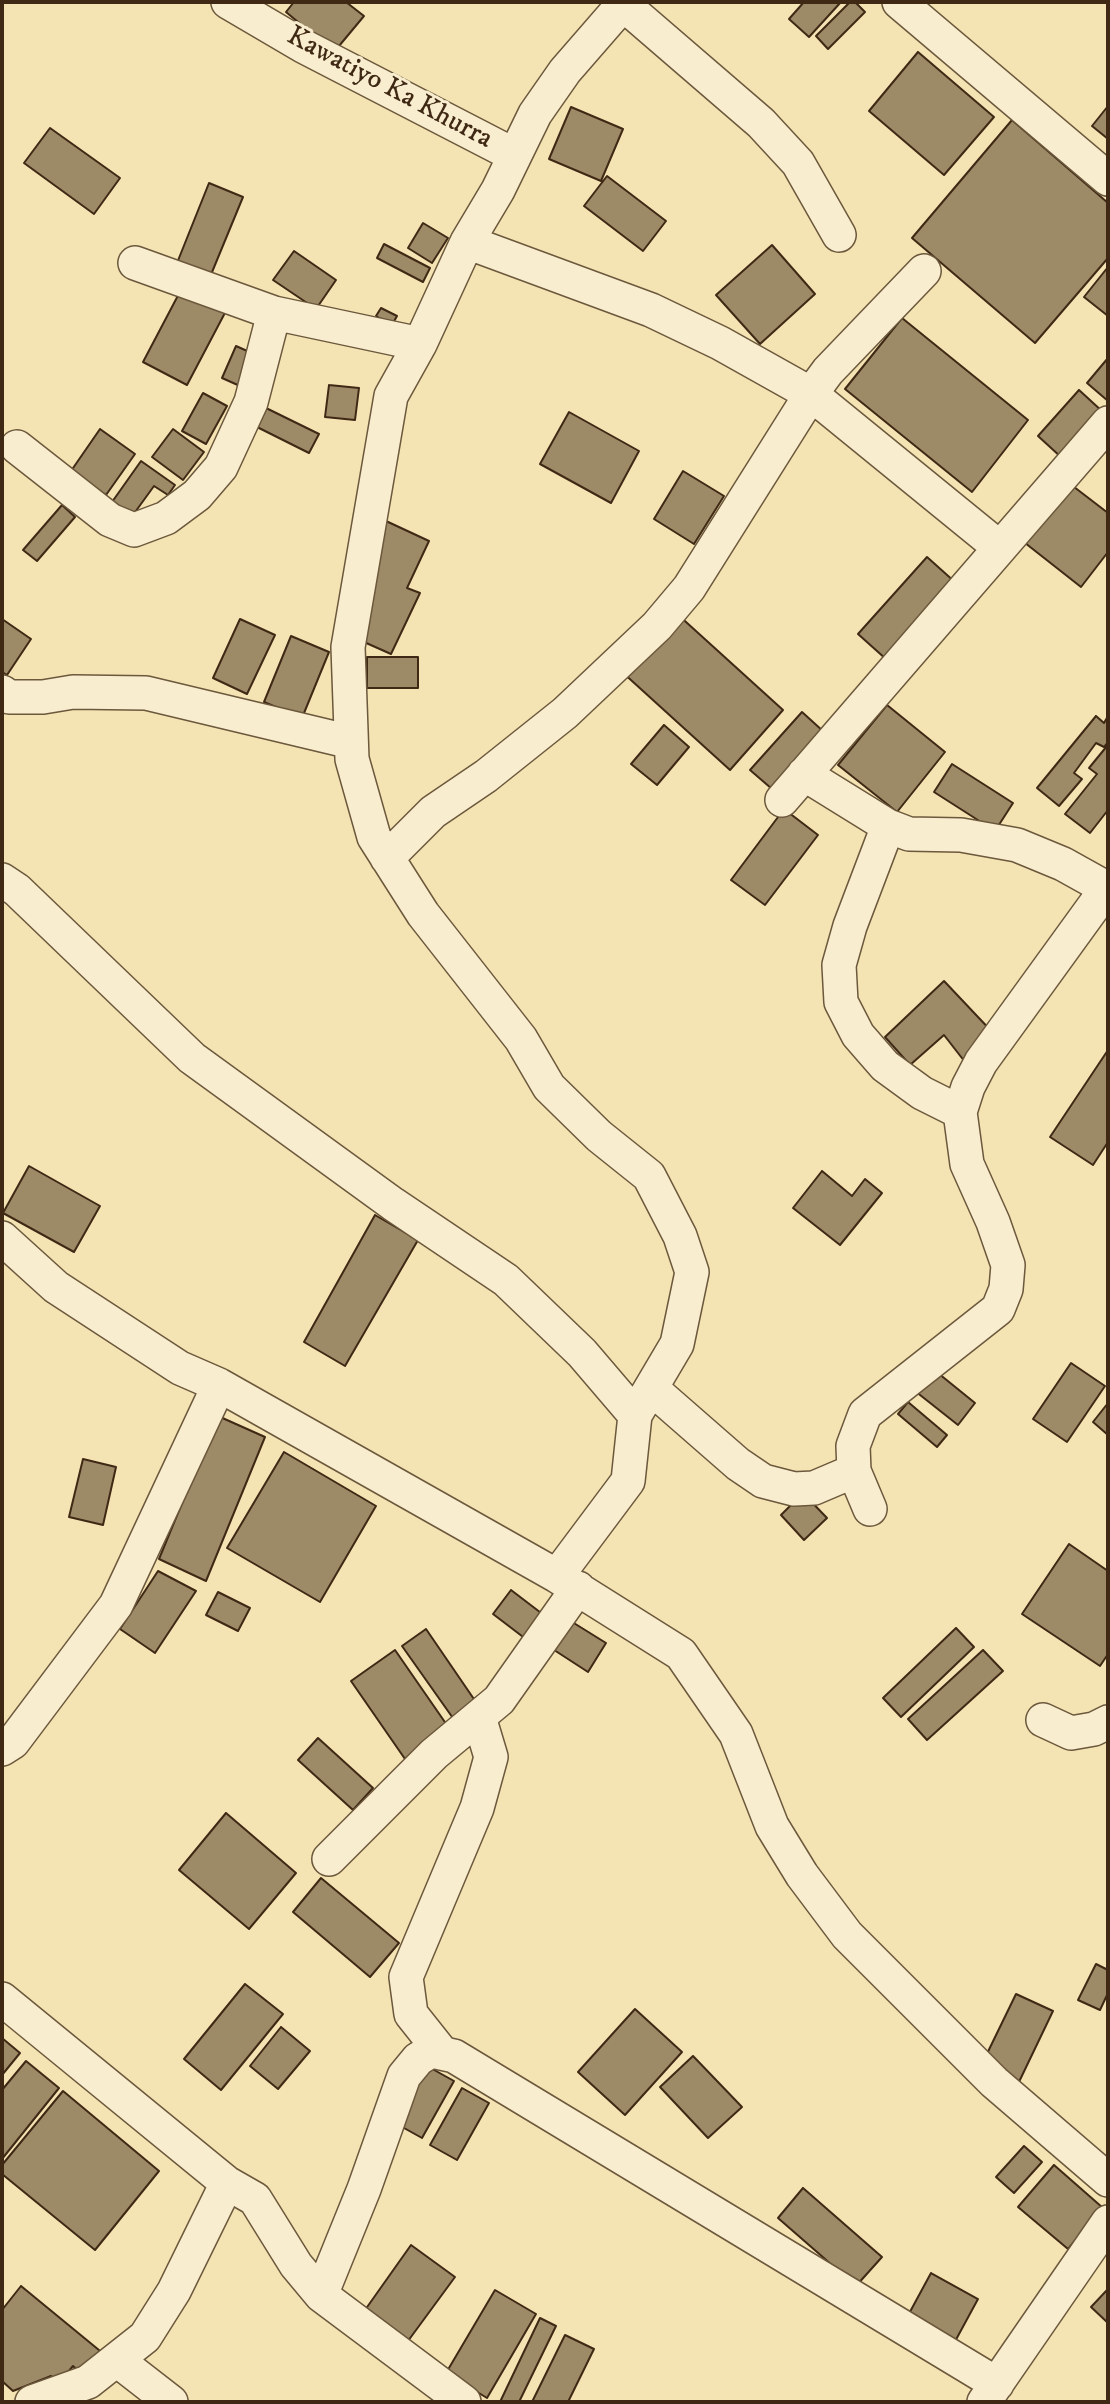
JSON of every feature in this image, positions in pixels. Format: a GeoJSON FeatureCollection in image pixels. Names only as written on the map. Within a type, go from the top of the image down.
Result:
{"type":"FeatureCollection","features":[{"type":"Feature","properties":{"kind":"street","name":"Kawatiyo Ka Khurra"},"geometry":{"type":"LineString","coordinates":[[228,2],[303,46],[514,155]]}},
{"type":"Feature","properties":{"kind":"street"},"geometry":{"type":"LineString","coordinates":[[899,2],[1108,179]]}},
{"type":"Feature","properties":{"kind":"street"},"geometry":{"type":"LineString","coordinates":[[329,1859],[434,1754],[499,1700],[628,1481],[643,1402],[677,1344],[692,1272],[680,1236],[649,1176],[599,1136],[549,1087],[521,1039],[423,914],[374,837],[352,759],[348,647],[391,396],[467,242],[535,114],[565,71],[624,3],[761,123],[798,163],[839,236]]}},
{"type":"Feature","properties":{"kind":"street"},"geometry":{"type":"LineString","coordinates":[[467,242],[651,310],[720,343],[811,394],[1000,548]]}},
{"type":"Feature","properties":{"kind":"street"},"geometry":{"type":"LineString","coordinates":[[135,263],[274,313],[419,344]]}},
{"type":"Feature","properties":{"kind":"street"},"geometry":{"type":"LineString","coordinates":[[387,858],[433,812],[486,776],[565,713],[657,626],[688,588],[828,371],[924,271]]}},
{"type":"Feature","properties":{"kind":"street"},"geometry":{"type":"LineString","coordinates":[[18,447],[110,520],[134,530],[166,518],[197,495],[220,467],[251,402],[274,313]]}},
{"type":"Feature","properties":{"kind":"street"},"geometry":{"type":"LineString","coordinates":[[782,800],[1108,423]]}},
{"type":"Feature","properties":{"kind":"street"},"geometry":{"type":"LineString","coordinates":[[2,692],[9,696],[32,697],[73,692],[146,693],[351,742]]}},
{"type":"Feature","properties":{"kind":"street"},"geometry":{"type":"LineString","coordinates":[[804,774],[888,826],[909,834],[961,835],[1017,845],[1063,864],[1108,889],[981,1062],[968,1087],[960,1112],[967,1164],[993,1222],[1008,1265],[1006,1289],[998,1309],[865,1414],[853,1446],[854,1471],[870,1508]]}},
{"type":"Feature","properties":{"kind":"street"},"geometry":{"type":"LineString","coordinates":[[888,826],[850,926],[839,965],[841,1002],[858,1035],[885,1066],[922,1093],[960,1112]]}},
{"type":"Feature","properties":{"kind":"street"},"geometry":{"type":"LineString","coordinates":[[2,880],[17,890],[191,1058],[393,1204],[506,1280],[582,1353],[643,1402],[763,1481],[794,1489],[814,1488],[854,1471]]}},
{"type":"Feature","properties":{"kind":"street"},"geometry":{"type":"LineString","coordinates":[[2,1238],[56,1287],[180,1368],[219,1385],[568,1582],[681,1654],[736,1734],[772,1826],[802,1875],[847,1935],[994,2082],[1108,2180]]}},
{"type":"Feature","properties":{"kind":"street"},"geometry":{"type":"LineString","coordinates":[[2,1749],[13,1742],[116,1605],[219,1385]]}},
{"type":"Feature","properties":{"kind":"street"},"geometry":{"type":"LineString","coordinates":[[442,2053],[411,2014],[406,1977],[477,1808],[491,1757],[479,1717]]}},
{"type":"Feature","properties":{"kind":"street"},"geometry":{"type":"LineString","coordinates":[[1043,1720],[1071,1733],[1094,1730],[1108,1721]]}},
{"type":"Feature","properties":{"kind":"street"},"geometry":{"type":"LineString","coordinates":[[2,1999],[227,2183],[255,2199],[296,2265],[321,2295],[464,2402]]}},
{"type":"Feature","properties":{"kind":"street"},"geometry":{"type":"LineString","coordinates":[[321,2295],[364,2189],[404,2076],[418,2059],[431,2051],[454,2056],[991,2393],[1108,2222]]}},
{"type":"Feature","properties":{"kind":"street"},"geometry":{"type":"LineString","coordinates":[[32,2402],[88,2382],[145,2336],[174,2291],[227,2183]]}},
{"type":"Feature","properties":{"kind":"street"},"geometry":{"type":"LineString","coordinates":[[117,2360],[171,2402]]}},
{"type":"Feature","properties":{"kind":"building"},"geometry":{"type":"Polygon","coordinates":[[[294,2],[346,2],[364,16],[334,52],[286,12],[294,2]]]}},
{"type":"Feature","properties":{"kind":"building"},"geometry":{"type":"Polygon","coordinates":[[[804,2],[841,2],[809,37],[789,19],[804,2]]]}},
{"type":"Feature","properties":{"kind":"building"},"geometry":{"type":"Polygon","coordinates":[[[850,2],[855,2],[865,12],[828,49],[816,36],[850,2]]]}},
{"type":"Feature","properties":{"kind":"building"},"geometry":{"type":"Polygon","coordinates":[[[918,52],[994,117],[944,175],[869,111],[918,52]]]}},
{"type":"Feature","properties":{"kind":"building"},"geometry":{"type":"Polygon","coordinates":[[[1108,106],[1108,139],[1092,126],[1108,106]]]}},
{"type":"Feature","properties":{"kind":"building"},"geometry":{"type":"Polygon","coordinates":[[[571,107],[623,129],[601,181],[549,159],[571,107]]]}},
{"type":"Feature","properties":{"kind":"building"},"geometry":{"type":"Polygon","coordinates":[[[1012,120],[1108,203],[1108,258],[1035,343],[912,238],[1012,120]]]}},
{"type":"Feature","properties":{"kind":"building"},"geometry":{"type":"Polygon","coordinates":[[[50,128],[120,178],[94,214],[24,163],[50,128]]]}},
{"type":"Feature","properties":{"kind":"building"},"geometry":{"type":"Polygon","coordinates":[[[607,176],[666,221],[643,251],[584,206],[607,176]]]}},
{"type":"Feature","properties":{"kind":"building"},"geometry":{"type":"Polygon","coordinates":[[[209,183],[243,197],[210,277],[177,263],[209,183]]]}},
{"type":"Feature","properties":{"kind":"building"},"geometry":{"type":"Polygon","coordinates":[[[423,223],[448,238],[432,263],[408,248],[423,223]]]}},
{"type":"Feature","properties":{"kind":"building"},"geometry":{"type":"Polygon","coordinates":[[[384,244],[430,268],[423,282],[377,258],[384,244]]]}},
{"type":"Feature","properties":{"kind":"building"},"geometry":{"type":"Polygon","coordinates":[[[772,245],[815,294],[760,344],[716,295],[772,245]]]}},
{"type":"Feature","properties":{"kind":"building"},"geometry":{"type":"Polygon","coordinates":[[[294,251],[336,280],[316,309],[273,280],[294,251]]]}},
{"type":"Feature","properties":{"kind":"building"},"geometry":{"type":"Polygon","coordinates":[[[1108,267],[1108,316],[1084,297],[1108,267]]]}},
{"type":"Feature","properties":{"kind":"building"},"geometry":{"type":"Polygon","coordinates":[[[183,286],[227,309],[187,385],[143,362],[183,286]]]}},
{"type":"Feature","properties":{"kind":"building"},"geometry":{"type":"Polygon","coordinates":[[[381,308],[397,316],[392,325],[376,316],[381,308]]]}},
{"type":"Feature","properties":{"kind":"building"},"geometry":{"type":"Polygon","coordinates":[[[902,318],[1028,420],[972,492],[845,389],[902,318]]]}},
{"type":"Feature","properties":{"kind":"building"},"geometry":{"type":"Polygon","coordinates":[[[236,346],[254,354],[240,386],[222,378],[236,346]]]}},
{"type":"Feature","properties":{"kind":"building"},"geometry":{"type":"Polygon","coordinates":[[[1108,358],[1108,401],[1087,383],[1108,358]]]}},
{"type":"Feature","properties":{"kind":"building"},"geometry":{"type":"Polygon","coordinates":[[[329,385],[359,388],[355,420],[325,417],[329,385]]]}},
{"type":"Feature","properties":{"kind":"building"},"geometry":{"type":"Polygon","coordinates":[[[1079,390],[1103,412],[1062,458],[1038,436],[1079,390]]]}},
{"type":"Feature","properties":{"kind":"building"},"geometry":{"type":"Polygon","coordinates":[[[203,393],[227,406],[206,444],[182,431],[203,393]]]}},
{"type":"Feature","properties":{"kind":"building"},"geometry":{"type":"Polygon","coordinates":[[[266,408],[319,434],[309,453],[257,427],[266,408]]]}},
{"type":"Feature","properties":{"kind":"building"},"geometry":{"type":"Polygon","coordinates":[[[569,412],[639,451],[611,503],[540,464],[569,412]]]}},
{"type":"Feature","properties":{"kind":"building"},"geometry":{"type":"Polygon","coordinates":[[[100,429],[135,454],[106,495],[71,471],[100,429]]]}},
{"type":"Feature","properties":{"kind":"building"},"geometry":{"type":"Polygon","coordinates":[[[173,429],[204,452],[183,480],[152,457],[173,429]]]}},
{"type":"Feature","properties":{"kind":"building"},"geometry":{"type":"Polygon","coordinates":[[[141,461],[175,485],[168,495],[154,486],[133,515],[112,502],[141,461]]]}},
{"type":"Feature","properties":{"kind":"building"},"geometry":{"type":"Polygon","coordinates":[[[683,471],[724,496],[694,544],[654,519],[683,471]]]}},
{"type":"Feature","properties":{"kind":"building"},"geometry":{"type":"Polygon","coordinates":[[[1065,480],[1108,513],[1108,552],[1081,587],[1020,539],[1065,480]]]}},
{"type":"Feature","properties":{"kind":"building"},"geometry":{"type":"Polygon","coordinates":[[[62,505],[75,517],[37,561],[23,550],[62,505]]]}},
{"type":"Feature","properties":{"kind":"building"},"geometry":{"type":"Polygon","coordinates":[[[386,521],[429,541],[407,588],[420,593],[391,654],[364,642],[386,521]]]}},
{"type":"Feature","properties":{"kind":"building"},"geometry":{"type":"Polygon","coordinates":[[[927,557],[956,583],[887,660],[858,634],[927,557]]]}},
{"type":"Feature","properties":{"kind":"building"},"geometry":{"type":"Polygon","coordinates":[[[675,612],[783,710],[730,770],[621,671],[675,612]]]}},
{"type":"Feature","properties":{"kind":"building"},"geometry":{"type":"Polygon","coordinates":[[[2,619],[31,639],[7,675],[2,672],[2,619]]]}},
{"type":"Feature","properties":{"kind":"building"},"geometry":{"type":"Polygon","coordinates":[[[240,619],[275,635],[247,694],[213,678],[240,619]]]}},
{"type":"Feature","properties":{"kind":"building"},"geometry":{"type":"Polygon","coordinates":[[[291,636],[329,652],[302,718],[264,702],[291,636]]]}},
{"type":"Feature","properties":{"kind":"building"},"geometry":{"type":"Polygon","coordinates":[[[367,657],[418,657],[418,688],[367,688],[367,657]]]}},
{"type":"Feature","properties":{"kind":"building"},"geometry":{"type":"Polygon","coordinates":[[[887,705],[945,752],[897,812],[838,765],[887,705]]]}},
{"type":"Feature","properties":{"kind":"building"},"geometry":{"type":"Polygon","coordinates":[[[802,712],[824,732],[772,789],[750,770],[802,712]]]}},
{"type":"Feature","properties":{"kind":"building"},"geometry":{"type":"Polygon","coordinates":[[[1096,716],[1104,723],[1108,716],[1108,742],[1104,747],[1096,743],[1074,773],[1082,779],[1059,806],[1037,788],[1096,716]]]}},
{"type":"Feature","properties":{"kind":"building"},"geometry":{"type":"Polygon","coordinates":[[[664,725],[689,747],[657,785],[631,764],[664,725]]]}},
{"type":"Feature","properties":{"kind":"building"},"geometry":{"type":"Polygon","coordinates":[[[1107,746],[1108,810],[1090,833],[1065,814],[1097,774],[1089,768],[1107,746]]]}},
{"type":"Feature","properties":{"kind":"building"},"geometry":{"type":"Polygon","coordinates":[[[952,764],[1013,803],[995,831],[934,792],[952,764]]]}},
{"type":"Feature","properties":{"kind":"building"},"geometry":{"type":"Polygon","coordinates":[[[784,809],[818,835],[765,905],[731,880],[784,809]]]}},
{"type":"Feature","properties":{"kind":"building"},"geometry":{"type":"Polygon","coordinates":[[[944,981],[995,1035],[965,1062],[944,1035],[910,1065],[885,1037],[944,981]]]}},
{"type":"Feature","properties":{"kind":"building"},"geometry":{"type":"Polygon","coordinates":[[[1108,1050],[1108,1142],[1093,1165],[1050,1137],[1108,1050]]]}},
{"type":"Feature","properties":{"kind":"building"},"geometry":{"type":"Polygon","coordinates":[[[29,1166],[100,1206],[74,1252],[3,1213],[29,1166]]]}},
{"type":"Feature","properties":{"kind":"building"},"geometry":{"type":"Polygon","coordinates":[[[822,1171],[852,1196],[865,1179],[882,1193],[840,1245],[793,1208],[822,1171]]]}},
{"type":"Feature","properties":{"kind":"building"},"geometry":{"type":"Polygon","coordinates":[[[375,1215],[418,1240],[345,1366],[304,1342],[375,1215]]]}},
{"type":"Feature","properties":{"kind":"building"},"geometry":{"type":"Polygon","coordinates":[[[1071,1363],[1105,1386],[1067,1442],[1033,1419],[1071,1363]]]}},
{"type":"Feature","properties":{"kind":"building"},"geometry":{"type":"Polygon","coordinates":[[[933,1369],[975,1403],[958,1425],[915,1391],[933,1369]]]}},
{"type":"Feature","properties":{"kind":"building"},"geometry":{"type":"Polygon","coordinates":[[[908,1402],[947,1435],[937,1447],[898,1414],[908,1402]]]}},
{"type":"Feature","properties":{"kind":"building"},"geometry":{"type":"Polygon","coordinates":[[[1108,1403],[1108,1435],[1093,1422],[1108,1403]]]}},
{"type":"Feature","properties":{"kind":"building"},"geometry":{"type":"Polygon","coordinates":[[[218,1416],[265,1437],[206,1581],[159,1559],[218,1416]]]}},
{"type":"Feature","properties":{"kind":"building"},"geometry":{"type":"Polygon","coordinates":[[[284,1452],[376,1506],[320,1602],[227,1548],[284,1452]]]}},
{"type":"Feature","properties":{"kind":"building"},"geometry":{"type":"Polygon","coordinates":[[[83,1459],[116,1467],[103,1525],[69,1517],[83,1459]]]}},
{"type":"Feature","properties":{"kind":"building"},"geometry":{"type":"Polygon","coordinates":[[[803,1493],[827,1518],[804,1540],[781,1515],[803,1493]]]}},
{"type":"Feature","properties":{"kind":"building"},"geometry":{"type":"Polygon","coordinates":[[[1069,1544],[1108,1571],[1108,1654],[1100,1666],[1022,1614],[1069,1544]]]}},
{"type":"Feature","properties":{"kind":"building"},"geometry":{"type":"Polygon","coordinates":[[[158,1571],[196,1591],[155,1653],[120,1629],[158,1571]]]}},
{"type":"Feature","properties":{"kind":"building"},"geometry":{"type":"Polygon","coordinates":[[[511,1590],[549,1619],[531,1643],[493,1614],[511,1590]]]}},
{"type":"Feature","properties":{"kind":"building"},"geometry":{"type":"Polygon","coordinates":[[[218,1592],[250,1608],[238,1631],[206,1615],[218,1592]]]}},
{"type":"Feature","properties":{"kind":"building"},"geometry":{"type":"Polygon","coordinates":[[[569,1620],[606,1643],[588,1672],[551,1648],[569,1620]]]}},
{"type":"Feature","properties":{"kind":"building"},"geometry":{"type":"Polygon","coordinates":[[[956,1628],[974,1647],[901,1717],[883,1698],[956,1628]]]}},
{"type":"Feature","properties":{"kind":"building"},"geometry":{"type":"Polygon","coordinates":[[[426,1629],[478,1705],[455,1721],[402,1646],[426,1629]]]}},
{"type":"Feature","properties":{"kind":"building"},"geometry":{"type":"Polygon","coordinates":[[[395,1650],[449,1728],[405,1759],[351,1681],[395,1650]]]}},
{"type":"Feature","properties":{"kind":"building"},"geometry":{"type":"Polygon","coordinates":[[[983,1650],[1003,1671],[927,1740],[908,1719],[983,1650]]]}},
{"type":"Feature","properties":{"kind":"building"},"geometry":{"type":"Polygon","coordinates":[[[318,1738],[373,1788],[353,1810],[298,1760],[318,1738]]]}},
{"type":"Feature","properties":{"kind":"building"},"geometry":{"type":"Polygon","coordinates":[[[226,1813],[296,1873],[249,1929],[179,1870],[226,1813]]]}},
{"type":"Feature","properties":{"kind":"building"},"geometry":{"type":"Polygon","coordinates":[[[321,1878],[399,1943],[370,1977],[293,1912],[321,1878]]]}},
{"type":"Feature","properties":{"kind":"building"},"geometry":{"type":"Polygon","coordinates":[[[1096,1964],[1108,1970],[1108,1993],[1100,2010],[1078,2000],[1096,1964]]]}},
{"type":"Feature","properties":{"kind":"building"},"geometry":{"type":"Polygon","coordinates":[[[245,1984],[283,2014],[221,2090],[184,2059],[245,1984]]]}},
{"type":"Feature","properties":{"kind":"building"},"geometry":{"type":"Polygon","coordinates":[[[1016,1994],[1053,2011],[1018,2084],[981,2066],[1016,1994]]]}},
{"type":"Feature","properties":{"kind":"building"},"geometry":{"type":"Polygon","coordinates":[[[635,2009],[682,2052],[625,2115],[578,2072],[635,2009]]]}},
{"type":"Feature","properties":{"kind":"building"},"geometry":{"type":"Polygon","coordinates":[[[281,2027],[310,2051],[278,2089],[250,2066],[281,2027]]]}},
{"type":"Feature","properties":{"kind":"building"},"geometry":{"type":"Polygon","coordinates":[[[2,2038],[20,2053],[2,2075],[2,2038]]]}},
{"type":"Feature","properties":{"kind":"building"},"geometry":{"type":"Polygon","coordinates":[[[693,2056],[742,2107],[708,2138],[660,2087],[693,2056]]]}},
{"type":"Feature","properties":{"kind":"building"},"geometry":{"type":"Polygon","coordinates":[[[26,2061],[59,2088],[2,2159],[2,2090],[26,2061]]]}},
{"type":"Feature","properties":{"kind":"building"},"geometry":{"type":"Polygon","coordinates":[[[427,2066],[454,2081],[422,2138],[395,2123],[427,2066]]]}},
{"type":"Feature","properties":{"kind":"building"},"geometry":{"type":"Polygon","coordinates":[[[462,2088],[489,2103],[457,2160],[430,2145],[462,2088]]]}},
{"type":"Feature","properties":{"kind":"building"},"geometry":{"type":"Polygon","coordinates":[[[63,2091],[159,2171],[95,2250],[2,2174],[2,2165],[63,2091]]]}},
{"type":"Feature","properties":{"kind":"building"},"geometry":{"type":"Polygon","coordinates":[[[1024,2146],[1042,2162],[1014,2193],[996,2177],[1024,2146]]]}},
{"type":"Feature","properties":{"kind":"building"},"geometry":{"type":"Polygon","coordinates":[[[1054,2165],[1103,2208],[1068,2249],[1018,2207],[1054,2165]]]}},
{"type":"Feature","properties":{"kind":"building"},"geometry":{"type":"Polygon","coordinates":[[[803,2188],[882,2257],[856,2286],[778,2218],[803,2188]]]}},
{"type":"Feature","properties":{"kind":"building"},"geometry":{"type":"Polygon","coordinates":[[[411,2245],[455,2277],[408,2341],[365,2310],[411,2245]]]}},
{"type":"Feature","properties":{"kind":"building"},"geometry":{"type":"Polygon","coordinates":[[[931,2273],[978,2299],[952,2347],[905,2321],[931,2273]]]}},
{"type":"Feature","properties":{"kind":"building"},"geometry":{"type":"Polygon","coordinates":[[[21,2286],[105,2355],[86,2378],[73,2366],[59,2383],[51,2376],[13,2391],[2,2381],[2,2310],[21,2286]]]}},
{"type":"Feature","properties":{"kind":"building"},"geometry":{"type":"Polygon","coordinates":[[[1108,2289],[1108,2323],[1091,2307],[1108,2289]]]}},
{"type":"Feature","properties":{"kind":"building"},"geometry":{"type":"Polygon","coordinates":[[[495,2290],[536,2314],[487,2398],[446,2373],[495,2290]]]}},
{"type":"Feature","properties":{"kind":"building"},"geometry":{"type":"Polygon","coordinates":[[[540,2318],[556,2326],[519,2402],[500,2402],[540,2318]]]}},
{"type":"Feature","properties":{"kind":"building"},"geometry":{"type":"Polygon","coordinates":[[[565,2335],[594,2349],[568,2402],[532,2402],[565,2335]]]}}]}
